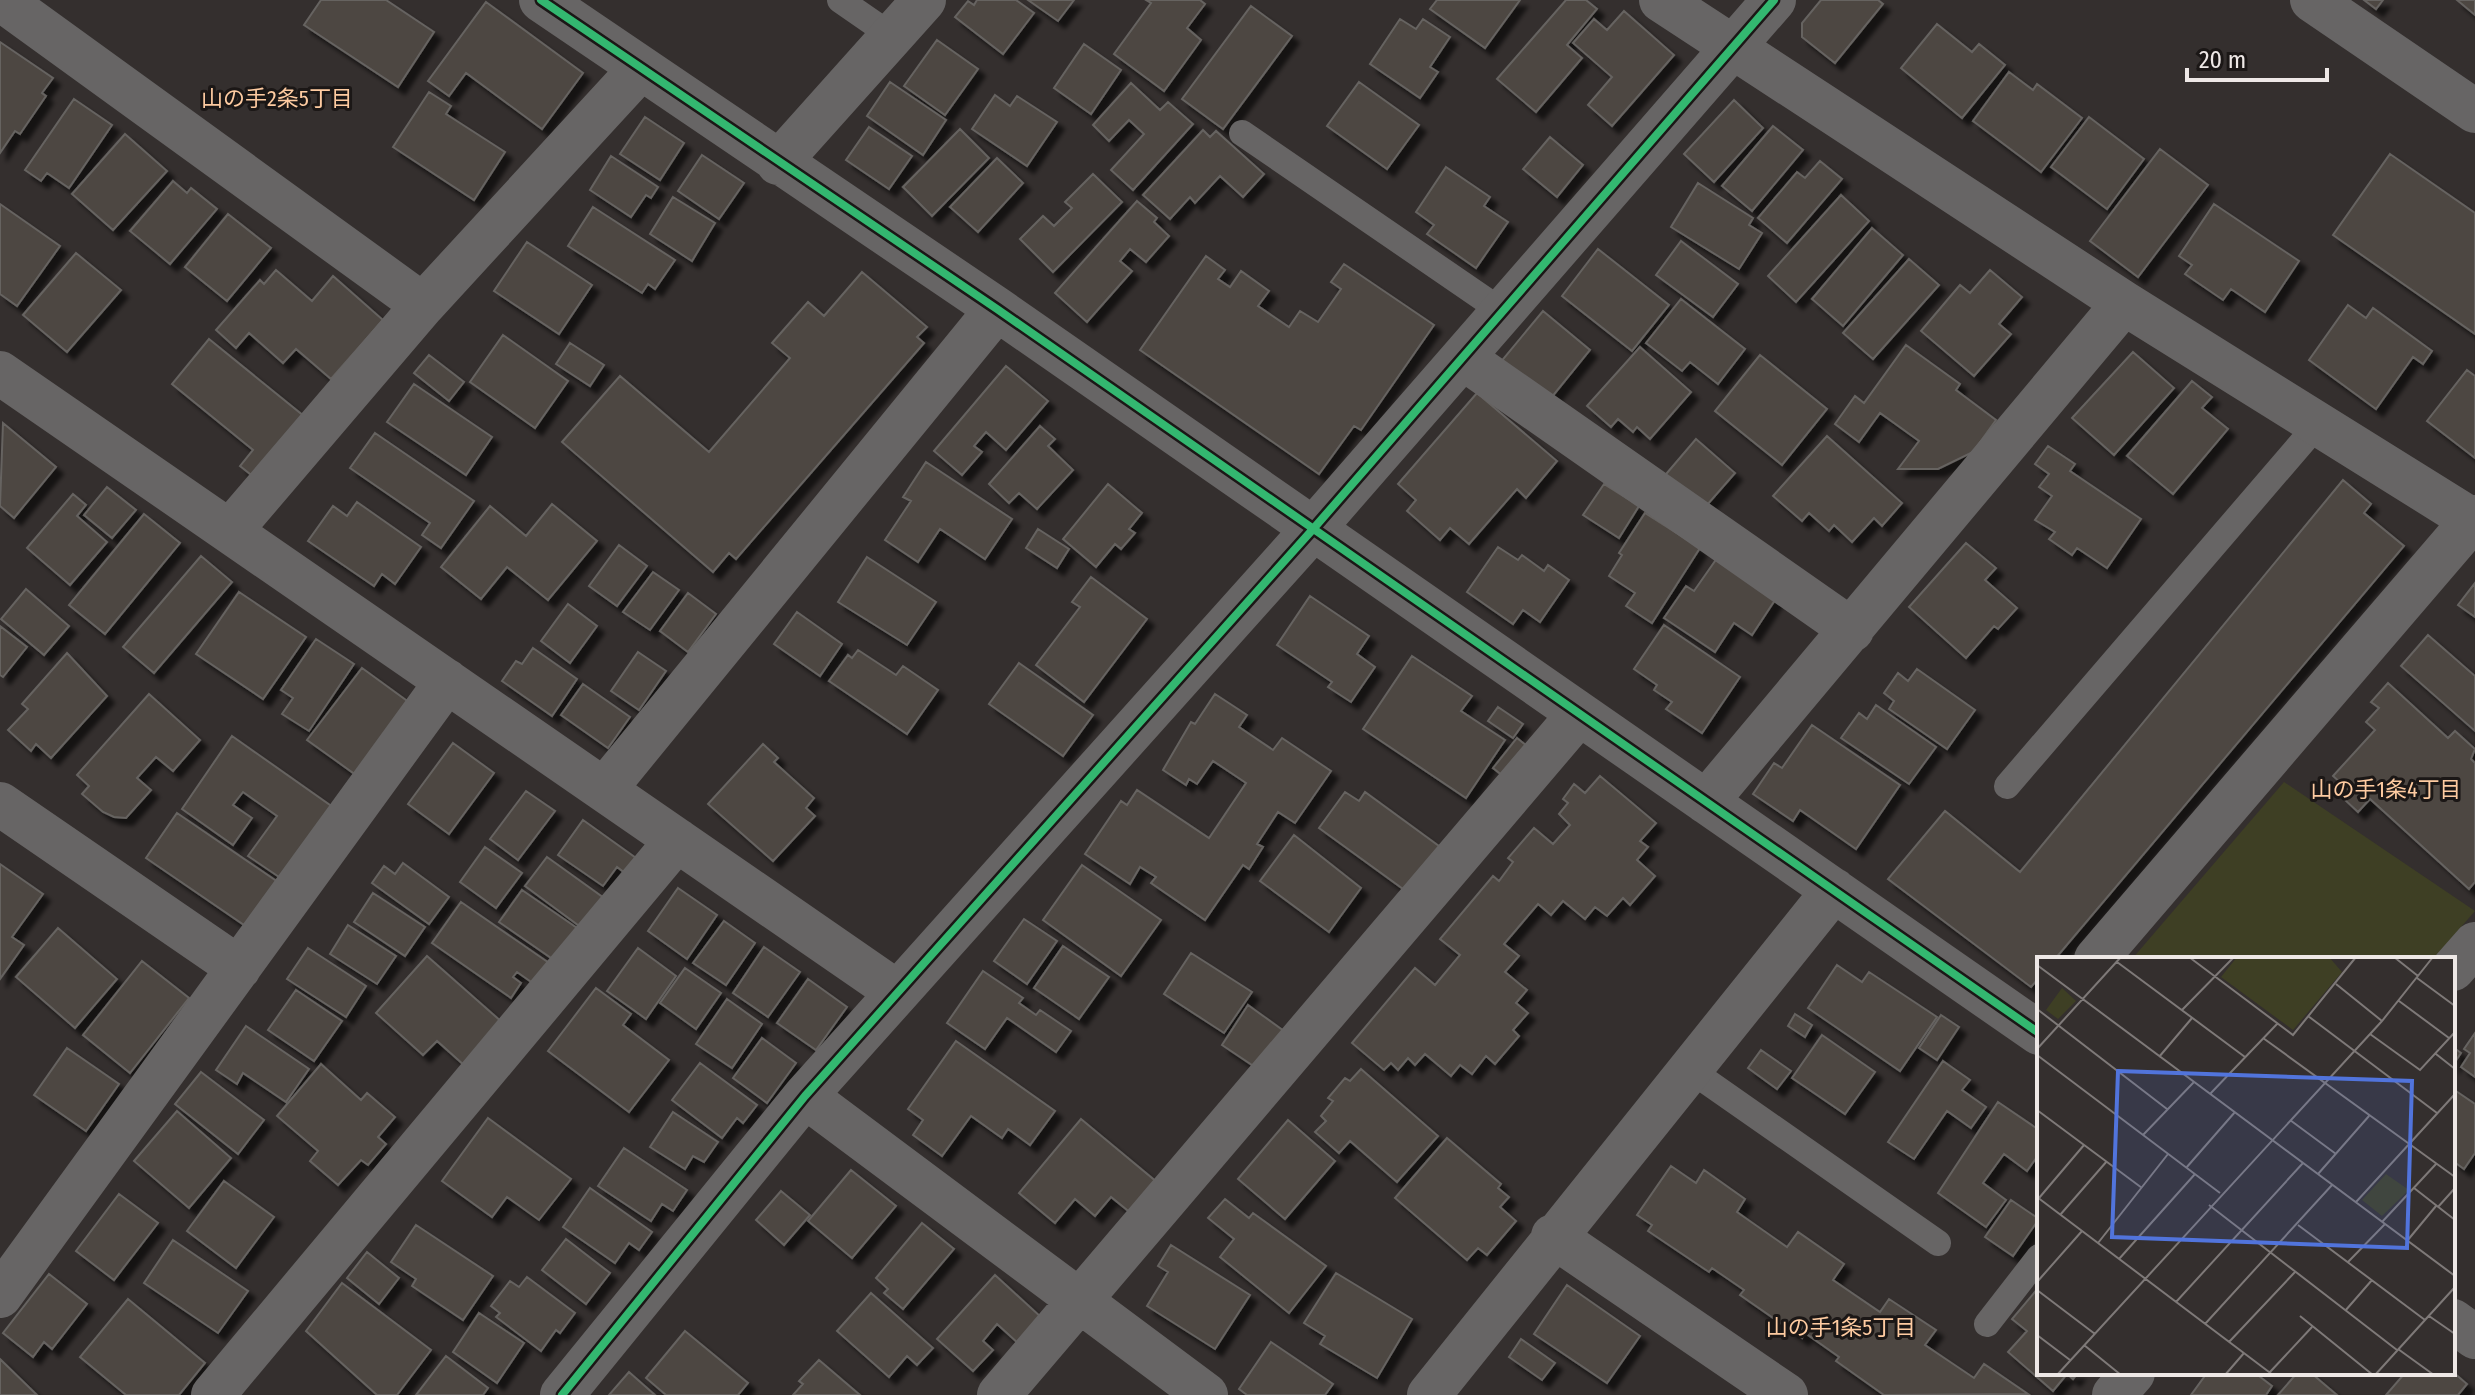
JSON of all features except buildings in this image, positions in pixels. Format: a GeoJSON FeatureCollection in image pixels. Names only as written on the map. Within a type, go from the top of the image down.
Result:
{"type":"FeatureCollection","features":[{"type":"Feature","properties":{"kind":"street"},"geometry":{"type":"LineString","coordinates":[[2,0],[423,305]]}},
{"type":"Feature","properties":{"kind":"street"},"geometry":{"type":"LineString","coordinates":[[541,0],[997,309],[2037,1029]]}},
{"type":"Feature","properties":{"kind":"street"},"geometry":{"type":"LineString","coordinates":[[778,163],[924,0]]}},
{"type":"Feature","properties":{"kind":"street"},"geometry":{"type":"LineString","coordinates":[[1661,0],[2124,303],[2474,519],[2098,957]]}},
{"type":"Feature","properties":{"kind":"street"},"geometry":{"type":"LineString","coordinates":[[562,1395],[805,1096],[1314,528],[1774,0]]}},
{"type":"Feature","properties":{"kind":"street"},"geometry":{"type":"LineString","coordinates":[[2312,0],[2475,111]]}},
{"type":"Feature","properties":{"kind":"street"},"geometry":{"type":"LineString","coordinates":[[230,531],[423,305],[640,69]]}},
{"type":"Feature","properties":{"kind":"street"},"geometry":{"type":"LineString","coordinates":[[1706,802],[2124,303]]}},
{"type":"Feature","properties":{"kind":"street"},"geometry":{"type":"LineString","coordinates":[[604,790],[997,309]]}},
{"type":"Feature","properties":{"kind":"street"},"geometry":{"type":"LineString","coordinates":[[1463,358],[1852,630]]}},
{"type":"Feature","properties":{"kind":"street"},"geometry":{"type":"LineString","coordinates":[[0,373],[897,992]]}},
{"type":"Feature","properties":{"kind":"street"},"geometry":{"type":"LineString","coordinates":[[0,1296],[447,681]]}},
{"type":"Feature","properties":{"kind":"street"},"geometry":{"type":"LineString","coordinates":[[999,1395],[1579,714]]}},
{"type":"Feature","properties":{"kind":"street"},"geometry":{"type":"LineString","coordinates":[[0,804],[239,968]]}},
{"type":"Feature","properties":{"kind":"street"},"geometry":{"type":"LineString","coordinates":[[213,1395],[677,840]]}},
{"type":"Feature","properties":{"kind":"street"},"geometry":{"type":"LineString","coordinates":[[1429,1395],[1553,1236],[1834,890]]}},
{"type":"Feature","properties":{"kind":"street"},"geometry":{"type":"LineString","coordinates":[[2455,967],[2475,944]]}},
{"type":"Feature","properties":{"kind":"street"},"geometry":{"type":"LineString","coordinates":[[805,1096],[1206,1395]]}},
{"type":"Feature","properties":{"kind":"street"},"geometry":{"type":"LineString","coordinates":[[1553,1236],[1786,1395]]}},
{"type":"Feature","properties":{"kind":"street"},"geometry":{"type":"LineString","coordinates":[[2455,1322],[2475,1337]]}},
{"type":"Feature","properties":{"kind":"street"},"geometry":{"type":"LineString","coordinates":[[2114,1395],[2131,1375]]}},
{"type":"Feature","properties":{"kind":"lane"},"geometry":{"type":"LineString","coordinates":[[840,0],[892,36]]}},
{"type":"Feature","properties":{"kind":"lane"},"geometry":{"type":"LineString","coordinates":[[1242,133],[1503,312]]}},
{"type":"Feature","properties":{"kind":"lane"},"geometry":{"type":"LineString","coordinates":[[2007,786],[2318,424]]}},
{"type":"Feature","properties":{"kind":"lane"},"geometry":{"type":"LineString","coordinates":[[1689,1069],[1938,1243]]}},
{"type":"Feature","properties":{"kind":"lane"},"geometry":{"type":"LineString","coordinates":[[1987,1324],[2037,1260]]}},
{"type":"Feature","properties":{"kind":"green space"},"geometry":{"type":"Polygon","coordinates":[[[2284,782],[2475,911],[2435,957],[2134,957],[2284,782]]]}},
{"type":"Feature","properties":{"kind":"cycle path"},"geometry":{"type":"LineString","coordinates":[[541,0],[997,309],[2037,1032]]}},
{"type":"Feature","properties":{"kind":"cycle path"},"geometry":{"type":"LineString","coordinates":[[562,1395],[805,1096],[1314,528],[1774,0]]}},
{"type":"Feature","properties":{"kind":"district","name":"山の手2条5丁目"},"geometry":{"type":"Point","coordinates":[277,98]}},
{"type":"Feature","properties":{"kind":"district","name":"山の手1条4丁目"},"geometry":{"type":"Point","coordinates":[2386,789]}},
{"type":"Feature","properties":{"kind":"district","name":"山の手1条5丁目"},"geometry":{"type":"Point","coordinates":[1841,1327]}}]}
